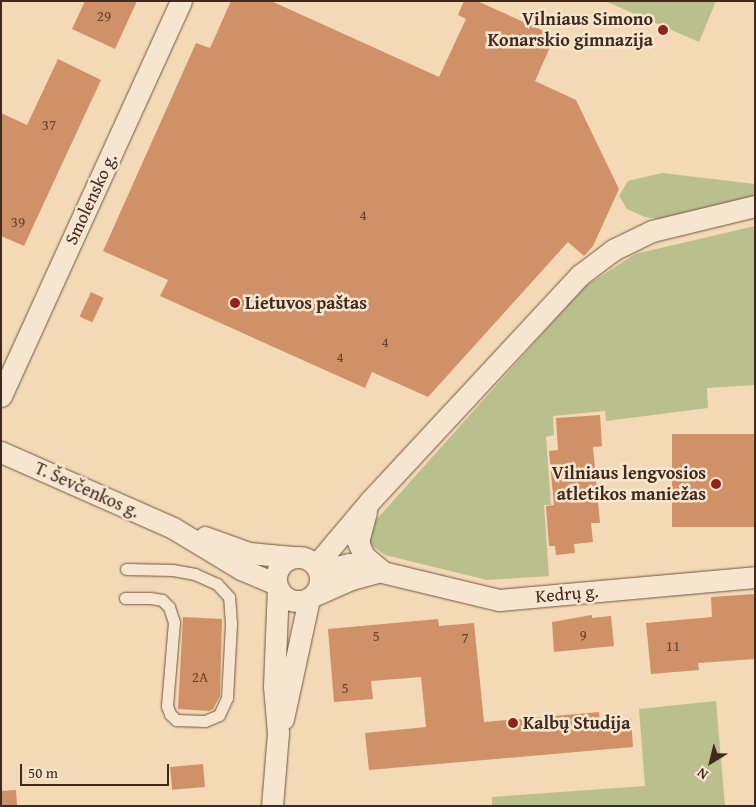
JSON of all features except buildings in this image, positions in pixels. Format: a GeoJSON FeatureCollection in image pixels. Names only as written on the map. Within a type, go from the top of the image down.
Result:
{"type":"FeatureCollection","features":[{"type":"Feature","properties":{"kind":"street","name":"Smolensko g."},"geometry":{"type":"LineString","coordinates":[[1,396],[181,1]]}},
{"type":"Feature","properties":{"kind":"street"},"geometry":{"type":"LineString","coordinates":[[318,568],[370,501],[413,458],[580,275],[613,250],[652,231],[755,206]]}},
{"type":"Feature","properties":{"kind":"street","name":"T. Ševčenkos g."},"geometry":{"type":"LineString","coordinates":[[1,452],[172,528],[249,553],[294,557]]}},
{"type":"Feature","properties":{"kind":"street"},"geometry":{"type":"LineString","coordinates":[[278,733],[274,686],[278,570],[370,501]]}},
{"type":"Feature","properties":{"kind":"street","name":"Kedrų g."},"geometry":{"type":"LineString","coordinates":[[370,501],[358,542],[364,556],[382,571]]}},
{"type":"Feature","properties":{"kind":"street","name":"T. Ševčenkos g."},"geometry":{"type":"LineString","coordinates":[[172,528],[241,569],[277,586]]}},
{"type":"Feature","properties":{"kind":"street"},"geometry":{"type":"LineString","coordinates":[[272,806],[278,733],[311,597],[320,583],[318,568],[307,558],[294,557]]}},
{"type":"Feature","properties":{"kind":"street","name":"Kedrų g."},"geometry":{"type":"LineString","coordinates":[[318,568],[349,564],[499,600],[755,577]]}},
{"type":"Feature","properties":{"kind":"street","name":"Kedrų g."},"geometry":{"type":"LineString","coordinates":[[311,597],[351,579],[382,571]]}},
{"type":"Feature","properties":{"kind":"street"},"geometry":{"type":"LineString","coordinates":[[277,586],[294,601],[311,597]]}},
{"type":"Feature","properties":{"kind":"lane"},"geometry":{"type":"LineString","coordinates":[[125,598],[162,600],[170,607],[174,622],[167,706],[170,714],[176,720],[205,721],[219,715],[227,698],[231,618],[229,597],[216,584],[195,574],[173,570],[126,569]]}},
{"type":"Feature","properties":{"kind":"green space"},"geometry":{"type":"Polygon","coordinates":[[[605,1],[716,1],[699,42],[605,1]]]}},
{"type":"Feature","properties":{"kind":"green space"},"geometry":{"type":"Polygon","coordinates":[[[662,173],[755,184],[755,196],[658,219],[645,217],[627,209],[619,196],[628,181],[662,173]]]}},
{"type":"Feature","properties":{"kind":"green space"},"geometry":{"type":"Polygon","coordinates":[[[755,226],[755,385],[707,388],[708,408],[606,421],[605,411],[553,416],[554,435],[546,437],[551,505],[544,505],[549,576],[487,580],[385,555],[371,545],[366,538],[368,529],[584,287],[635,254],[755,226]]]}},
{"type":"Feature","properties":{"kind":"green space"},"geometry":{"type":"Polygon","coordinates":[[[716,701],[725,806],[492,806],[492,797],[645,786],[639,709],[716,701]]]}},
{"type":"Feature","properties":{"kind":"place","name":"Vilniaus Simono Konarskio gimnazija"},"geometry":{"type":"Point","coordinates":[663,30]}},
{"type":"Feature","properties":{"kind":"place","name":"Lietuvos paštas"},"geometry":{"type":"Point","coordinates":[235,303]}},
{"type":"Feature","properties":{"kind":"place","name":"Vilniaus lengvosios atletikos maniežas"},"geometry":{"type":"Point","coordinates":[716,484]}},
{"type":"Feature","properties":{"kind":"place","name":"Kalbų Studija"},"geometry":{"type":"Point","coordinates":[513,723]}}]}
